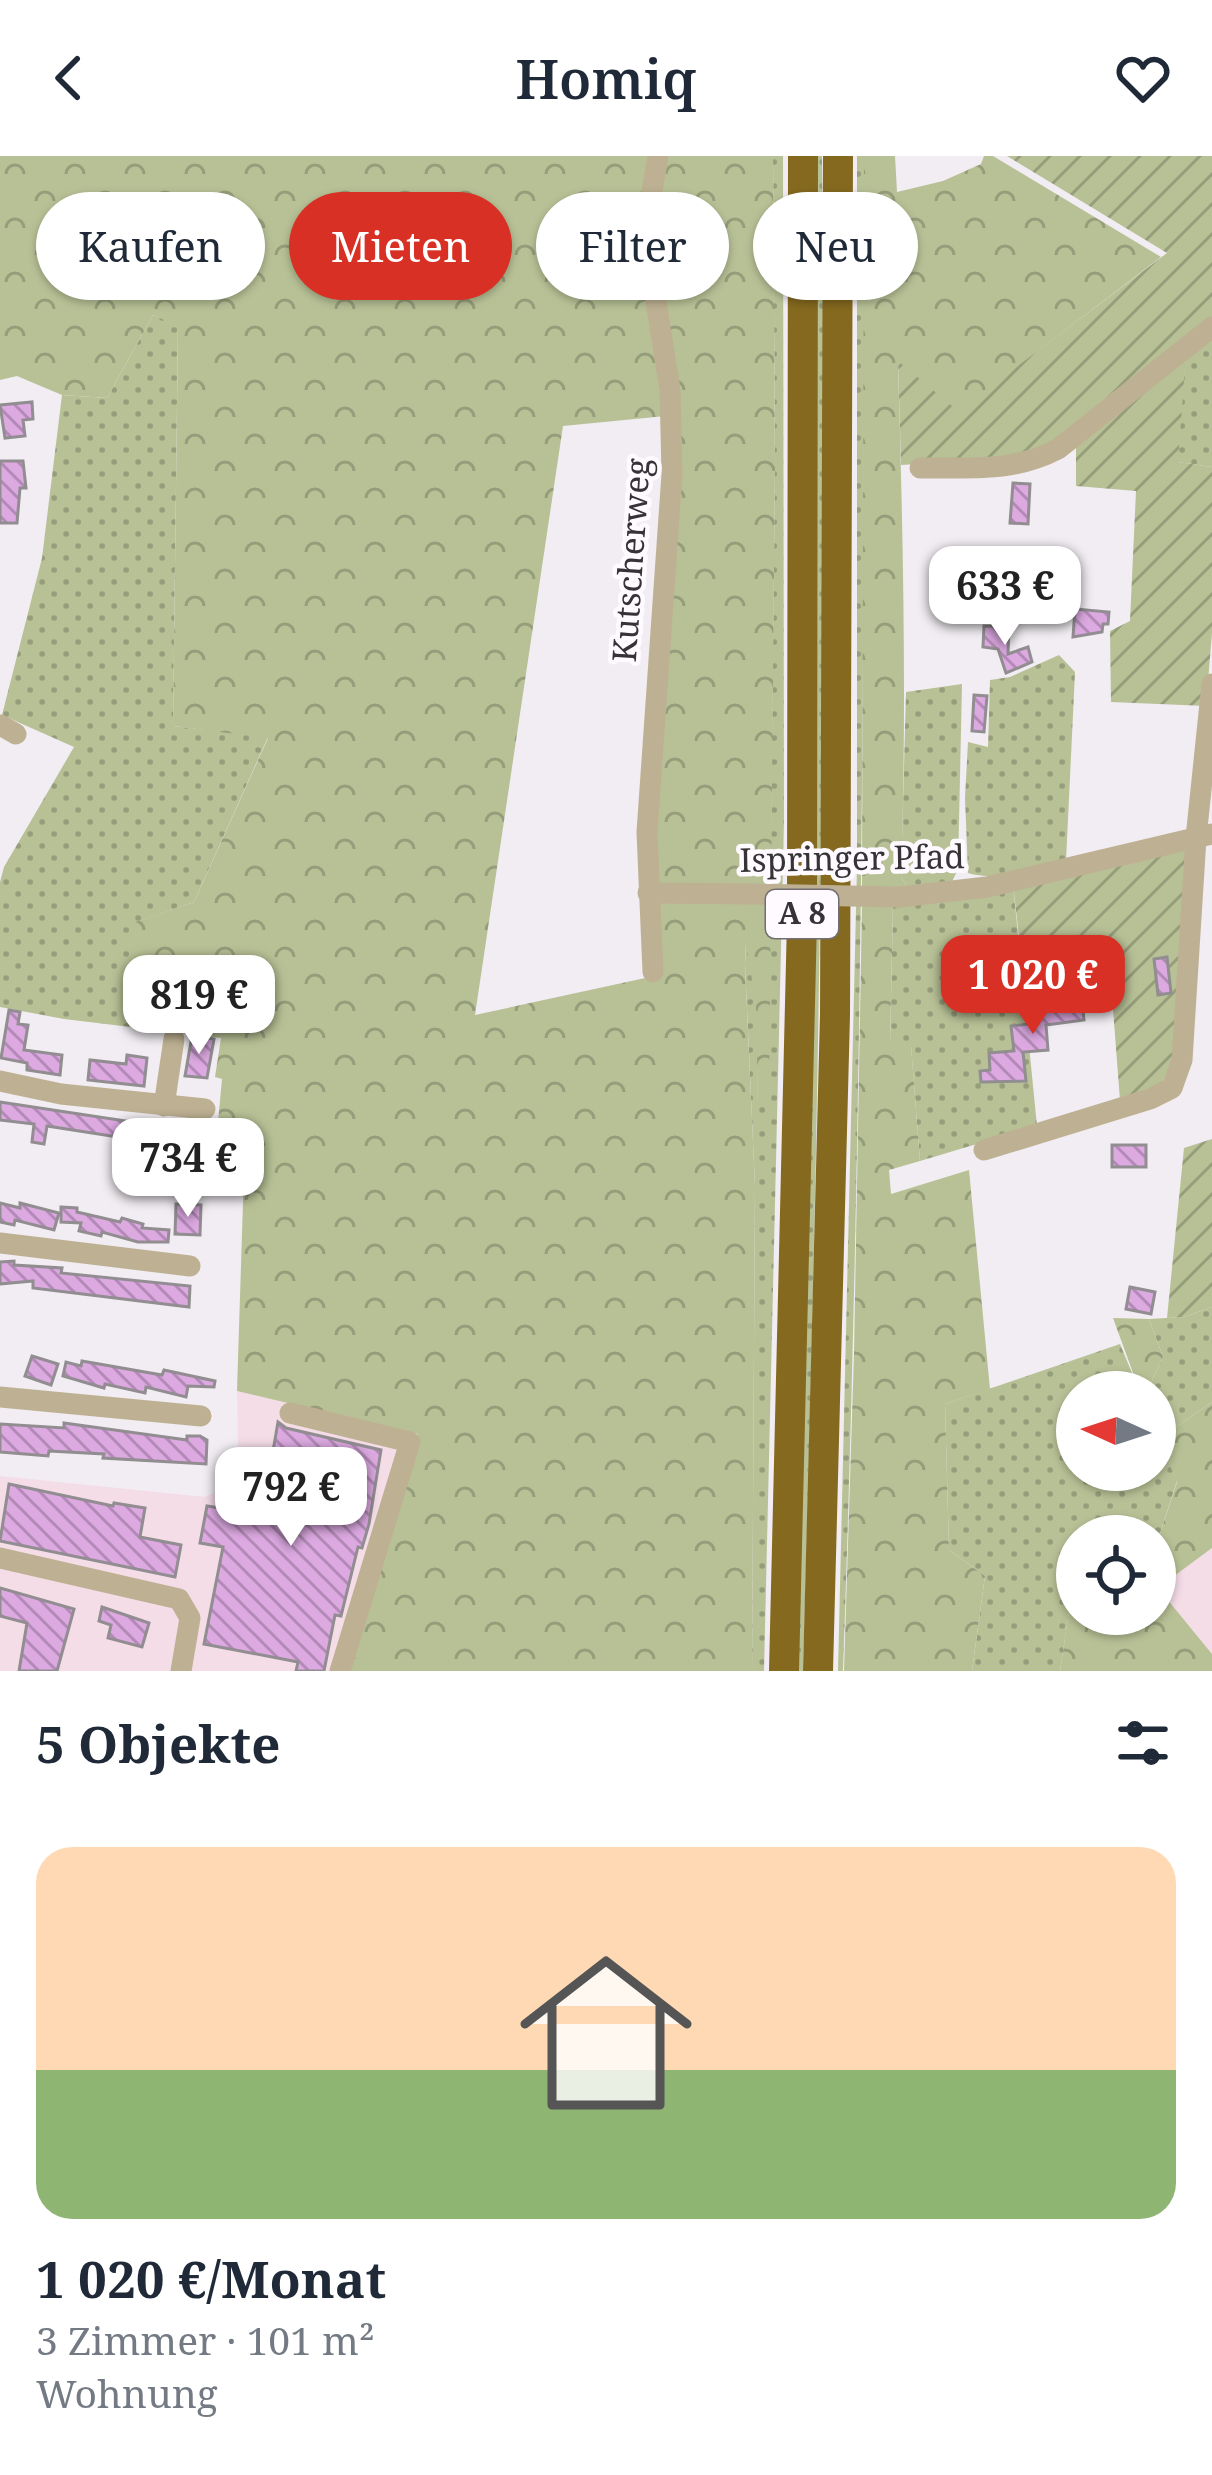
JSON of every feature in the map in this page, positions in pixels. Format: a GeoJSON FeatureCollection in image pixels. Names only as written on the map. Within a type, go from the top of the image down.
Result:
{"type":"FeatureCollection","features":[{"type":"Feature","properties":{"kind":"highway","name":"A 8"},"geometry":{"type":"LineString","coordinates":[[784,1671],[802,920],[803,156]]}},
{"type":"Feature","properties":{"kind":"highway","name":"A 8"},"geometry":{"type":"LineString","coordinates":[[818,1671],[835,1015],[838,156]]}},
{"type":"Feature","properties":{"kind":"street","name":"Kutscherweg"},"geometry":{"type":"LineString","coordinates":[[653,972],[646,854],[672,474],[670,390],[644,232],[658,156]]}},
{"type":"Feature","properties":{"kind":"street"},"geometry":{"type":"LineString","coordinates":[[920,468],[1018,467],[1036,460],[1058,449],[1212,327]]}},
{"type":"Feature","properties":{"kind":"street"},"geometry":{"type":"LineString","coordinates":[[983,1150],[1150,1100],[1172,1088],[1182,1060],[1204,836],[1212,684]]}},
{"type":"Feature","properties":{"kind":"street","name":"Ispringer Pfad"},"geometry":{"type":"LineString","coordinates":[[648,893],[900,897],[975,889],[1204,836]]}},
{"type":"Feature","properties":{"kind":"street"},"geometry":{"type":"LineString","coordinates":[[164,1106],[174,1039]]}},
{"type":"Feature","properties":{"kind":"street"},"geometry":{"type":"LineString","coordinates":[[0,1082],[61,1094],[205,1109]]}},
{"type":"Feature","properties":{"kind":"street"},"geometry":{"type":"LineString","coordinates":[[0,1243],[190,1266]]}},
{"type":"Feature","properties":{"kind":"street"},"geometry":{"type":"LineString","coordinates":[[0,1397],[201,1416]]}},
{"type":"Feature","properties":{"kind":"street"},"geometry":{"type":"LineString","coordinates":[[290,1413],[410,1442],[340,1671]]}},
{"type":"Feature","properties":{"kind":"street"},"geometry":{"type":"LineString","coordinates":[[0,1558],[179,1599],[190,1618],[181,1671]]}},
{"type":"Feature","properties":{"kind":"shaded area"},"geometry":{"type":"Polygon","coordinates":[[[237,1391],[419,1434],[347,1671],[0,1671],[0,1476],[205,1497],[218,1491],[239,1494],[237,1391]]]}},
{"type":"Feature","properties":{"kind":"shaded area"},"geometry":{"type":"Polygon","coordinates":[[[1212,1548],[1212,1654],[1176,1610],[1176,1575],[1212,1548]]]}},
{"type":"Feature","properties":{"kind":"green space"},"geometry":{"type":"Polygon","coordinates":[[[0,156],[773,156],[773,192],[753,192],[753,300],[774,300],[775,466],[769,1101],[758,1101],[756,1004],[746,943],[745,964],[755,1186],[752,1671],[347,1671],[418,1434],[237,1391],[244,1171],[214,1166],[222,1079],[215,1077],[221,1038],[189,1034],[192,997],[124,944],[136,922],[194,902],[268,738],[173,726],[178,326],[153,315],[107,398],[62,395],[17,376],[0,380],[0,156]],[[676,415],[563,426],[475,1015],[659,975],[652,870],[676,415]]]}},
{"type":"Feature","properties":{"kind":"green space"},"geometry":{"type":"Polygon","coordinates":[[[773,156],[783,156],[783,192],[773,192],[773,156]]]}},
{"type":"Feature","properties":{"kind":"green space"},"geometry":{"type":"Polygon","coordinates":[[[817,156],[822,156],[822,192],[817,192],[817,156]]]}},
{"type":"Feature","properties":{"kind":"green space"},"geometry":{"type":"Polygon","coordinates":[[[857,156],[864,156],[864,192],[857,192],[857,156]]]}},
{"type":"Feature","properties":{"kind":"green space"},"geometry":{"type":"Polygon","coordinates":[[[864,156],[895,156],[897,192],[864,192],[864,156]]]}},
{"type":"Feature","properties":{"kind":"green space"},"geometry":{"type":"Polygon","coordinates":[[[984,156],[993,156],[1161,257],[958,412],[898,363],[904,684],[901,877],[908,888],[862,889],[864,300],[918,300],[918,192],[897,192],[943,181],[981,164],[984,156]]]}},
{"type":"Feature","properties":{"kind":"green space"},"geometry":{"type":"Polygon","coordinates":[[[1007,156],[1212,156],[1212,319],[1187,341],[1178,462],[1212,467],[1212,633],[1206,706],[1111,702],[1110,631],[1130,621],[1136,491],[1076,486],[1076,429],[1021,458],[901,465],[898,361],[958,411],[1167,253],[1007,156]]]}},
{"type":"Feature","properties":{"kind":"green space"},"geometry":{"type":"Polygon","coordinates":[[[774,300],[783,300],[784,821],[764,1671],[752,1671],[755,1186],[745,964],[746,943],[757,995],[758,1100],[768,1101],[774,300]]]}},
{"type":"Feature","properties":{"kind":"green space"},"geometry":{"type":"Polygon","coordinates":[[[817,300],[823,300],[820,914],[803,1671],[798,1671],[817,868],[817,300]]]}},
{"type":"Feature","properties":{"kind":"green space"},"geometry":{"type":"Polygon","coordinates":[[[857,300],[864,300],[854,1292],[843,1671],[838,1671],[857,867],[857,300]]]}},
{"type":"Feature","properties":{"kind":"green space"},"geometry":{"type":"Polygon","coordinates":[[[153,315],[178,325],[173,726],[268,737],[194,902],[137,922],[192,997],[189,1034],[0,1007],[4,867],[74,747],[2,715],[42,558],[62,395],[107,398],[153,315]]]}},
{"type":"Feature","properties":{"kind":"green space"},"geometry":{"type":"Polygon","coordinates":[[[1212,330],[1212,467],[1177,462],[1186,350],[1212,330]]]}},
{"type":"Feature","properties":{"kind":"green space"},"geometry":{"type":"Polygon","coordinates":[[[1059,655],[1075,672],[1066,861],[1004,875],[968,873],[968,742],[988,747],[990,680],[1010,677],[1059,655]]]}},
{"type":"Feature","properties":{"kind":"green space"},"geometry":{"type":"Polygon","coordinates":[[[962,684],[958,869],[950,886],[908,888],[901,877],[906,692],[962,684]]]}},
{"type":"Feature","properties":{"kind":"green space"},"geometry":{"type":"Polygon","coordinates":[[[1187,843],[1179,1051],[1162,1083],[1120,1100],[1110,970],[1024,982],[1013,884],[1187,843]]]}},
{"type":"Feature","properties":{"kind":"green space"},"geometry":{"type":"Polygon","coordinates":[[[1013,884],[1037,1126],[920,1161],[911,1046],[890,1045],[893,904],[1013,884]]]}},
{"type":"Feature","properties":{"kind":"green space"},"geometry":{"type":"Polygon","coordinates":[[[862,904],[893,904],[890,1044],[911,1045],[920,1161],[889,1170],[891,1194],[969,1170],[990,1389],[945,1404],[949,1550],[985,1576],[972,1671],[844,1671],[862,904]]]}},
{"type":"Feature","properties":{"kind":"green space"},"geometry":{"type":"Polygon","coordinates":[[[1212,1139],[1212,1307],[1167,1318],[1184,1148],[1212,1139]]]}},
{"type":"Feature","properties":{"kind":"green space"},"geometry":{"type":"Polygon","coordinates":[[[1212,1307],[1212,1402],[1176,1427],[1176,1371],[1156,1371],[1163,1357],[1149,1319],[1184,1317],[1212,1307]]]}},
{"type":"Feature","properties":{"kind":"green space"},"geometry":{"type":"Polygon","coordinates":[[[1113,1318],[1149,1319],[1163,1357],[1156,1371],[1132,1371],[1113,1318]]]}},
{"type":"Feature","properties":{"kind":"green space"},"geometry":{"type":"Polygon","coordinates":[[[1120,1344],[1131,1371],[1056,1371],[1056,1491],[1174,1491],[1166,1515],[1056,1515],[1056,1635],[1066,1635],[1060,1671],[972,1671],[985,1576],[949,1550],[945,1404],[1120,1344]]]}},
{"type":"Feature","properties":{"kind":"green space"},"geometry":{"type":"Polygon","coordinates":[[[1212,1402],[1212,1548],[1176,1575],[1176,1515],[1166,1515],[1177,1482],[1176,1427],[1212,1402]]]}},
{"type":"Feature","properties":{"kind":"green space"},"geometry":{"type":"Polygon","coordinates":[[[1176,1610],[1212,1654],[1212,1671],[1060,1671],[1065,1635],[1176,1635],[1176,1610]]]}},
{"type":"Feature","properties":{"kind":"building"},"geometry":{"type":"Polygon","coordinates":[[[32,402],[33,419],[23,420],[25,436],[5,438],[0,405],[32,402]]]}},
{"type":"Feature","properties":{"kind":"building"},"geometry":{"type":"Polygon","coordinates":[[[0,461],[23,461],[26,488],[20,488],[17,523],[0,523],[0,461]]]}},
{"type":"Feature","properties":{"kind":"building"},"geometry":{"type":"Polygon","coordinates":[[[1013,483],[1030,484],[1028,524],[1010,523],[1013,483]]]}},
{"type":"Feature","properties":{"kind":"building"},"geometry":{"type":"Polygon","coordinates":[[[1075,609],[1109,612],[1108,624],[1103,624],[1102,632],[1073,637],[1075,609]]]}},
{"type":"Feature","properties":{"kind":"building"},"geometry":{"type":"Polygon","coordinates":[[[984,626],[1009,627],[1008,654],[1028,647],[1032,662],[1006,673],[998,649],[983,647],[984,626]]]}},
{"type":"Feature","properties":{"kind":"building"},"geometry":{"type":"Polygon","coordinates":[[[974,695],[987,696],[984,732],[972,731],[974,695]]]}},
{"type":"Feature","properties":{"kind":"building"},"geometry":{"type":"Polygon","coordinates":[[[1167,957],[1171,993],[1158,995],[1154,959],[1167,957]]]}},
{"type":"Feature","properties":{"kind":"building"},"geometry":{"type":"Polygon","coordinates":[[[1081,990],[1084,1020],[1046,1025],[1048,1050],[1023,1052],[1026,1081],[981,1082],[980,1071],[990,1070],[989,1053],[1014,1051],[1011,1026],[1029,1024],[1028,1013],[1045,1011],[1044,998],[1081,990]]]}},
{"type":"Feature","properties":{"kind":"building"},"geometry":{"type":"Polygon","coordinates":[[[9,1010],[20,1012],[18,1024],[28,1025],[24,1050],[62,1055],[60,1075],[27,1070],[27,1063],[1,1058],[9,1010]]]}},
{"type":"Feature","properties":{"kind":"building"},"geometry":{"type":"Polygon","coordinates":[[[192,1036],[214,1039],[207,1078],[185,1076],[192,1036]]]}},
{"type":"Feature","properties":{"kind":"building"},"geometry":{"type":"Polygon","coordinates":[[[127,1055],[147,1058],[144,1086],[88,1080],[90,1060],[126,1064],[127,1055]]]}},
{"type":"Feature","properties":{"kind":"building"},"geometry":{"type":"Polygon","coordinates":[[[0,1102],[152,1125],[150,1142],[47,1126],[44,1144],[32,1142],[34,1124],[0,1120],[0,1102]]]}},
{"type":"Feature","properties":{"kind":"building"},"geometry":{"type":"Polygon","coordinates":[[[177,1132],[202,1135],[201,1148],[195,1147],[193,1161],[172,1159],[170,1175],[158,1174],[161,1155],[153,1155],[155,1141],[175,1143],[177,1132]]]}},
{"type":"Feature","properties":{"kind":"building"},"geometry":{"type":"Polygon","coordinates":[[[1112,1145],[1146,1145],[1146,1167],[1112,1167],[1112,1145]]]}},
{"type":"Feature","properties":{"kind":"building"},"geometry":{"type":"Polygon","coordinates":[[[0,1203],[59,1213],[54,1230],[15,1220],[14,1225],[0,1222],[0,1203]]]}},
{"type":"Feature","properties":{"kind":"building"},"geometry":{"type":"Polygon","coordinates":[[[176,1204],[201,1205],[200,1235],[175,1234],[176,1204]]]}},
{"type":"Feature","properties":{"kind":"building"},"geometry":{"type":"Polygon","coordinates":[[[61,1207],[120,1222],[122,1218],[143,1224],[142,1228],[169,1230],[168,1242],[138,1242],[79,1231],[81,1223],[61,1222],[61,1207]]]}},
{"type":"Feature","properties":{"kind":"building"},"geometry":{"type":"Polygon","coordinates":[[[14,1261],[14,1265],[62,1268],[61,1273],[190,1286],[189,1307],[33,1288],[33,1281],[0,1284],[0,1262],[14,1261]]]}},
{"type":"Feature","properties":{"kind":"building"},"geometry":{"type":"Polygon","coordinates":[[[1130,1287],[1155,1292],[1151,1314],[1126,1309],[1130,1287]]]}},
{"type":"Feature","properties":{"kind":"building"},"geometry":{"type":"Polygon","coordinates":[[[32,1356],[58,1364],[51,1385],[25,1376],[32,1356]]]}},
{"type":"Feature","properties":{"kind":"building"},"geometry":{"type":"Polygon","coordinates":[[[82,1361],[162,1375],[164,1370],[215,1381],[214,1387],[188,1386],[186,1397],[146,1387],[145,1393],[105,1384],[104,1388],[63,1376],[66,1362],[81,1366],[82,1361]]]}},
{"type":"Feature","properties":{"kind":"building"},"geometry":{"type":"Polygon","coordinates":[[[278,1422],[286,1428],[381,1450],[369,1524],[362,1548],[358,1547],[341,1616],[335,1615],[324,1671],[296,1671],[298,1662],[204,1644],[223,1547],[200,1543],[207,1506],[220,1508],[224,1485],[266,1492],[278,1422]]]}},
{"type":"Feature","properties":{"kind":"building"},"geometry":{"type":"Polygon","coordinates":[[[64,1423],[187,1440],[187,1436],[200,1436],[207,1440],[206,1464],[103,1458],[104,1454],[0,1452],[0,1424],[64,1428],[64,1423]]]}},
{"type":"Feature","properties":{"kind":"building"},"geometry":{"type":"Polygon","coordinates":[[[9,1484],[145,1508],[140,1537],[181,1545],[175,1577],[0,1541],[9,1484]]]}},
{"type":"Feature","properties":{"kind":"building"},"geometry":{"type":"Polygon","coordinates":[[[0,1588],[74,1609],[57,1671],[19,1671],[27,1623],[0,1616],[0,1588]]]}},
{"type":"Feature","properties":{"kind":"building"},"geometry":{"type":"Polygon","coordinates":[[[102,1607],[149,1623],[142,1647],[108,1638],[111,1625],[99,1621],[102,1607]]]}}]}
